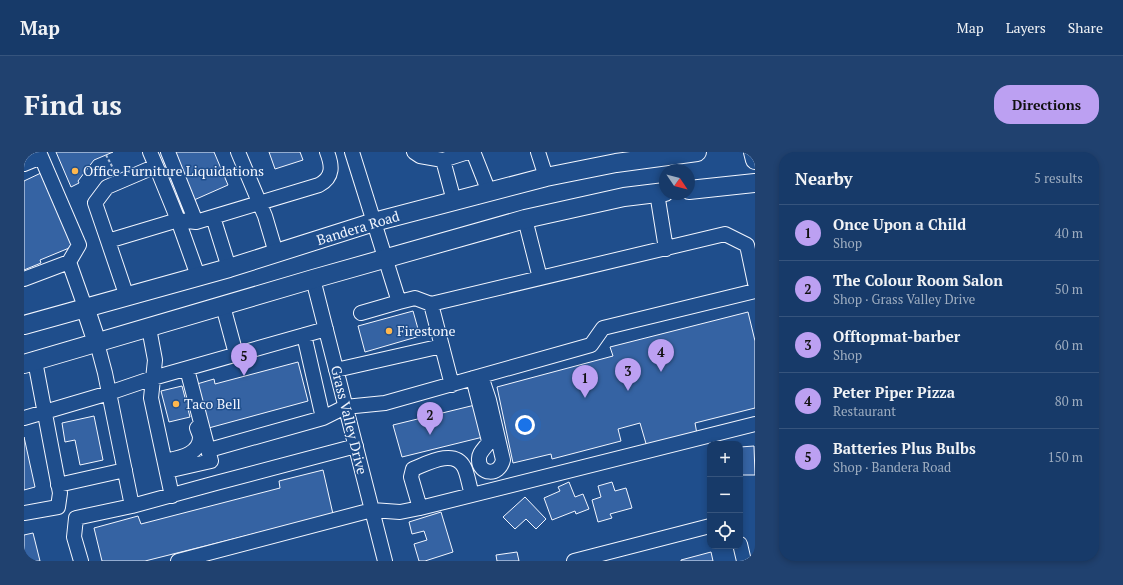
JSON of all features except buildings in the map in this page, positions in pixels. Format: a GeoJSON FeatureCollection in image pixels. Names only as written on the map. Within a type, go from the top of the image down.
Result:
{"type":"FeatureCollection","features":[{"type":"Feature","properties":{"kind":"main road","name":"Bandera Road"},"geometry":{"type":"LineString","coordinates":[[24,325],[229,268],[374,222],[615,158],[697,152]]}},
{"type":"Feature","properties":{"kind":"main road"},"geometry":{"type":"LineString","coordinates":[[753,152],[755,160]]}},
{"type":"Feature","properties":{"kind":"main road"},"geometry":{"type":"LineString","coordinates":[[695,189],[755,183]]}},
{"type":"Feature","properties":{"kind":"main road"},"geometry":{"type":"LineString","coordinates":[[29,362],[525,219],[624,197],[659,193]]}},
{"type":"Feature","properties":{"kind":"main road"},"geometry":{"type":"LineString","coordinates":[[86,307],[97,343]]}},
{"type":"Feature","properties":{"kind":"street"},"geometry":{"type":"LineString","coordinates":[[150,152],[178,220],[198,276]]}},
{"type":"Feature","properties":{"kind":"street"},"geometry":{"type":"LineString","coordinates":[[168,152],[196,222]]}},
{"type":"Feature","properties":{"kind":"street"},"geometry":{"type":"LineString","coordinates":[[238,152],[265,216],[276,253]]}},
{"type":"Feature","properties":{"kind":"street"},"geometry":{"type":"LineString","coordinates":[[108,241],[178,220],[196,222],[323,182],[331,174],[332,168],[327,152]]}},
{"type":"Feature","properties":{"kind":"street"},"geometry":{"type":"LineString","coordinates":[[352,152],[399,302]]}},
{"type":"Feature","properties":{"kind":"street"},"geometry":{"type":"LineString","coordinates":[[414,152],[420,156],[443,160],[468,152],[474,154],[489,192]]}},
{"type":"Feature","properties":{"kind":"street"},"geometry":{"type":"LineString","coordinates":[[538,152],[546,177]]}},
{"type":"Feature","properties":{"kind":"street"},"geometry":{"type":"LineString","coordinates":[[24,164],[40,154],[79,245],[69,262],[24,279]]}},
{"type":"Feature","properties":{"kind":"street"},"geometry":{"type":"LineString","coordinates":[[443,160],[454,201]]}},
{"type":"Feature","properties":{"kind":"street"},"geometry":{"type":"LineString","coordinates":[[127,297],[95,203],[107,187],[156,166]]}},
{"type":"Feature","properties":{"kind":"street"},"geometry":{"type":"LineString","coordinates":[[662,200],[666,249]]}},
{"type":"Feature","properties":{"kind":"street"},"geometry":{"type":"LineString","coordinates":[[212,217],[229,268]]}},
{"type":"Feature","properties":{"kind":"street"},"geometry":{"type":"LineString","coordinates":[[525,219],[540,278]]}},
{"type":"Feature","properties":{"kind":"street"},"geometry":{"type":"LineString","coordinates":[[361,313],[415,298],[431,304],[726,234],[746,245],[755,283]]}},
{"type":"Feature","properties":{"kind":"street"},"geometry":{"type":"LineString","coordinates":[[69,262],[86,307]]}},
{"type":"Feature","properties":{"kind":"street","name":"Grass Valley Drive"},"geometry":{"type":"LineString","coordinates":[[313,279],[385,561]]}},
{"type":"Feature","properties":{"kind":"street"},"geometry":{"type":"LineString","coordinates":[[209,450],[323,418],[346,407],[385,403],[591,345],[603,328],[755,291]]}},
{"type":"Feature","properties":{"kind":"street"},"geometry":{"type":"LineString","coordinates":[[431,304],[452,385]]}},
{"type":"Feature","properties":{"kind":"street"},"geometry":{"type":"LineString","coordinates":[[224,306],[236,354]]}},
{"type":"Feature","properties":{"kind":"street"},"geometry":{"type":"LineString","coordinates":[[149,328],[155,360],[151,398],[172,496]]}},
{"type":"Feature","properties":{"kind":"street"},"geometry":{"type":"LineString","coordinates":[[24,418],[184,369],[326,329]]}},
{"type":"Feature","properties":{"kind":"street"},"geometry":{"type":"LineString","coordinates":[[304,335],[323,418]]}},
{"type":"Feature","properties":{"kind":"street"},"geometry":{"type":"LineString","coordinates":[[97,343],[109,393],[132,506]]}},
{"type":"Feature","properties":{"kind":"street"},"geometry":{"type":"LineString","coordinates":[[336,370],[442,346]]}},
{"type":"Feature","properties":{"kind":"street"},"geometry":{"type":"LineString","coordinates":[[29,362],[45,412],[60,493],[58,507]]}},
{"type":"Feature","properties":{"kind":"street"},"geometry":{"type":"LineString","coordinates":[[166,466],[211,461],[184,369]]}},
{"type":"Feature","properties":{"kind":"street"},"geometry":{"type":"LineString","coordinates":[[166,466],[196,449],[200,438],[184,369]]}},
{"type":"Feature","properties":{"kind":"street"},"geometry":{"type":"LineString","coordinates":[[477,377],[489,400],[503,460],[497,471],[490,472],[485,470],[478,460],[489,441],[477,377]]}},
{"type":"Feature","properties":{"kind":"street"},"geometry":{"type":"LineString","coordinates":[[178,561],[372,510],[400,512],[420,508],[755,424]]}},
{"type":"Feature","properties":{"kind":"street"},"geometry":{"type":"LineString","coordinates":[[24,513],[58,507],[76,518],[172,496],[356,446]]}},
{"type":"Feature","properties":{"kind":"street"},"geometry":{"type":"LineString","coordinates":[[420,508],[411,477],[413,469],[440,458],[457,459],[464,466],[472,494]]}},
{"type":"Feature","properties":{"kind":"street"},"geometry":{"type":"LineString","coordinates":[[58,485],[125,470]]}},
{"type":"Feature","properties":{"kind":"street"},"geometry":{"type":"LineString","coordinates":[[76,518],[74,537],[81,561]]}},
{"type":"Feature","properties":{"kind":"street"},"geometry":{"type":"LineString","coordinates":[[574,561],[707,527]]}},
{"type":"Feature","properties":{"kind":"street"},"geometry":{"type":"LineString","coordinates":[[741,549],[744,561]]}},
{"type":"Feature","properties":{"kind":"path"},"geometry":{"type":"LineString","coordinates":[[106,155],[120,181]]}},
{"type":"Feature","properties":{"kind":"place","name":"Office Furniture Liquidations"},"geometry":{"type":"Point","coordinates":[75,171]}},
{"type":"Feature","properties":{"kind":"place","name":"Firestone"},"geometry":{"type":"Point","coordinates":[389,331]}},
{"type":"Feature","properties":{"kind":"place","name":"Peter Piper Pizza"},"geometry":{"type":"Point","coordinates":[661,372]}},
{"type":"Feature","properties":{"kind":"place","name":"Batteries Plus Bulbs"},"geometry":{"type":"Point","coordinates":[244,376]}},
{"type":"Feature","properties":{"kind":"place","name":"Offtopmat-barber"},"geometry":{"type":"Point","coordinates":[628,391]}},
{"type":"Feature","properties":{"kind":"place","name":"Once Upon a Child"},"geometry":{"type":"Point","coordinates":[585,398]}},
{"type":"Feature","properties":{"kind":"place","name":"Taco Bell"},"geometry":{"type":"Point","coordinates":[176,404]}},
{"type":"Feature","properties":{"kind":"place","name":"The Colour Room Salon"},"geometry":{"type":"Point","coordinates":[430,435]}}]}
